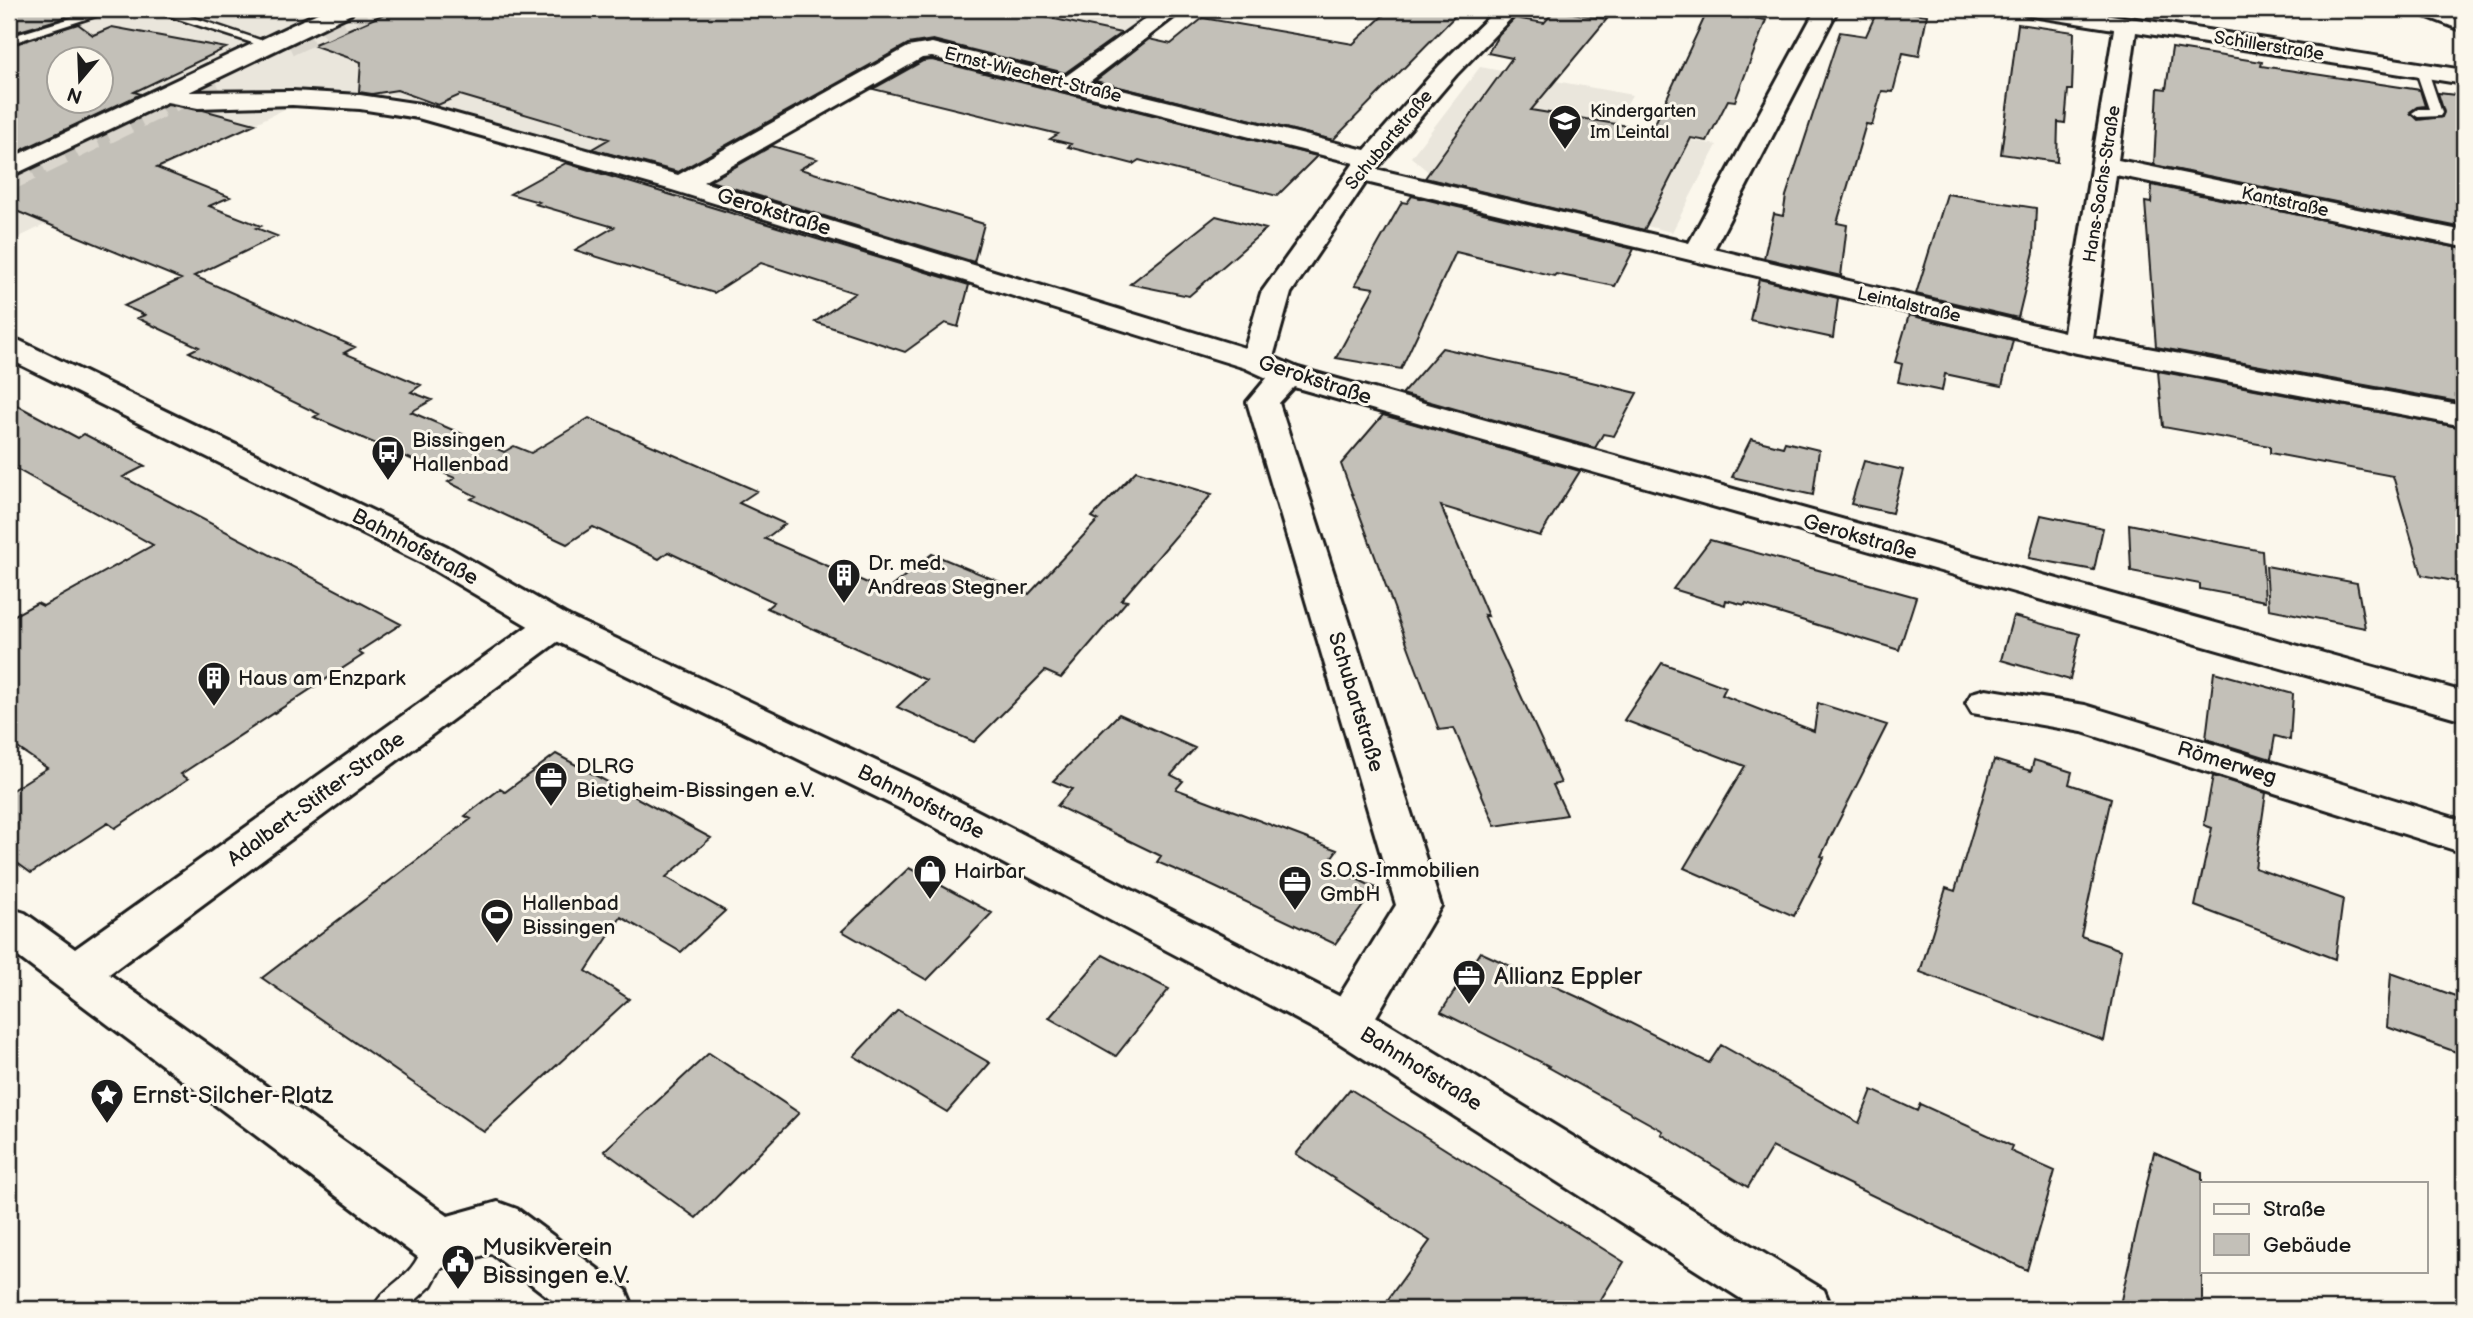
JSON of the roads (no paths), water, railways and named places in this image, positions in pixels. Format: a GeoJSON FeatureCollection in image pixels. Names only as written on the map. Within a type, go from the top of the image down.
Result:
{"type":"FeatureCollection","features":[{"type":"Feature","properties":{"kind":"street"},"geometry":{"type":"LineString","coordinates":[[9,170],[343,9]]}},
{"type":"Feature","properties":{"kind":"street"},"geometry":{"type":"LineString","coordinates":[[1071,84],[1173,9]]}},
{"type":"Feature","properties":{"kind":"street","name":"Schubartstraße"},"geometry":{"type":"LineString","coordinates":[[1347,1023],[1419,906],[1263,402],[1271,368],[1276,293],[1365,166],[1448,69],[1509,9]]}},
{"type":"Feature","properties":{"kind":"street"},"geometry":{"type":"LineString","coordinates":[[1697,255],[1827,9]]}},
{"type":"Feature","properties":{"kind":"street","name":"Schillerstraße"},"geometry":{"type":"LineString","coordinates":[[2032,9],[2464,77]]}},
{"type":"Feature","properties":{"kind":"street"},"geometry":{"type":"LineString","coordinates":[[2428,9],[2464,24]]}},
{"type":"Feature","properties":{"kind":"street","name":"Hans-Sachs-Straße"},"geometry":{"type":"LineString","coordinates":[[2077,344],[2126,23]]}},
{"type":"Feature","properties":{"kind":"street","name":"Ernst-Wiechert-Straße"},"geometry":{"type":"LineString","coordinates":[[681,184],[916,52],[932,50],[1071,84],[1365,166]]}},
{"type":"Feature","properties":{"kind":"street","name":"Gerokstraße"},"geometry":{"type":"LineString","coordinates":[[162,94],[198,101],[292,98],[360,102],[420,111],[681,184],[1271,368],[2464,706]]}},
{"type":"Feature","properties":{"kind":"street","name":"Kantstraße"},"geometry":{"type":"LineString","coordinates":[[2105,165],[2464,239]]}},
{"type":"Feature","properties":{"kind":"street","name":"Leintalstraße"},"geometry":{"type":"LineString","coordinates":[[1365,166],[1697,255],[2077,344],[2464,416]]}},
{"type":"Feature","properties":{"kind":"street","name":"Bahnhofstraße"},"geometry":{"type":"LineString","coordinates":[[13,353],[435,555],[555,625],[914,797],[1347,1023],[1805,1309]]}},
{"type":"Feature","properties":{"kind":"street","name":"Adalbert-Stifter-Straße"},"geometry":{"type":"LineString","coordinates":[[76,973],[555,625]]}},
{"type":"Feature","properties":{"kind":"street","name":"Römerweg"},"geometry":{"type":"LineString","coordinates":[[1986,704],[2085,719],[2464,837]]}},
{"type":"Feature","properties":{"kind":"street"},"geometry":{"type":"LineString","coordinates":[[9,926],[442,1243],[498,1226],[607,1309]]}},
{"type":"Feature","properties":{"kind":"lane"},"geometry":{"type":"LineString","coordinates":[[9,41],[111,9]]}},
{"type":"Feature","properties":{"kind":"lane"},"geometry":{"type":"LineString","coordinates":[[143,9],[161,10],[266,44]]}},
{"type":"Feature","properties":{"kind":"lane"},"geometry":{"type":"LineString","coordinates":[[2418,113],[2436,113],[2423,71]]}},
{"type":"Feature","properties":{"kind":"lane"},"geometry":{"type":"LineString","coordinates":[[387,1309],[421,1276],[442,1243]]}},
{"type":"Feature","properties":{"kind":"tunnel"},"geometry":{"type":"LineString","coordinates":[[288,44],[364,9]]}},
{"type":"Feature","properties":{"kind":"tunnel"},"geometry":{"type":"LineString","coordinates":[[9,179],[215,79]]}},
{"type":"Feature","properties":{"kind":"place","name":"Kindergarten Im Leintal"},"geometry":{"type":"Point","coordinates":[1565,151]}},
{"type":"Feature","properties":{"kind":"place","name":"Bissingen Hallenbad"},"geometry":{"type":"Point","coordinates":[388,482]}},
{"type":"Feature","properties":{"kind":"place","name":"Dr. med. Andreas Stegner"},"geometry":{"type":"Point","coordinates":[844,605]}},
{"type":"Feature","properties":{"kind":"place","name":"Haus am Enzpark"},"geometry":{"type":"Point","coordinates":[214,708]}},
{"type":"Feature","properties":{"kind":"place","name":"DLRG Bietigheim-Bissingen e.V."},"geometry":{"type":"Point","coordinates":[551,808]}},
{"type":"Feature","properties":{"kind":"place","name":"Hairbar"},"geometry":{"type":"Point","coordinates":[930,901]}},
{"type":"Feature","properties":{"kind":"place","name":"S.O.S-Immobilien GmbH"},"geometry":{"type":"Point","coordinates":[1295,912]}},
{"type":"Feature","properties":{"kind":"place","name":"Hallenbad Bissingen"},"geometry":{"type":"Point","coordinates":[497,945]}},
{"type":"Feature","properties":{"kind":"place","name":"Allianz Eppler"},"geometry":{"type":"Point","coordinates":[1469,1006]}},
{"type":"Feature","properties":{"kind":"place","name":"Ernst-Silcher-Platz"},"geometry":{"type":"Point","coordinates":[107,1125]}},
{"type":"Feature","properties":{"kind":"place","name":"Musikverein Bissingen e.V."},"geometry":{"type":"Point","coordinates":[458,1291]}}]}
